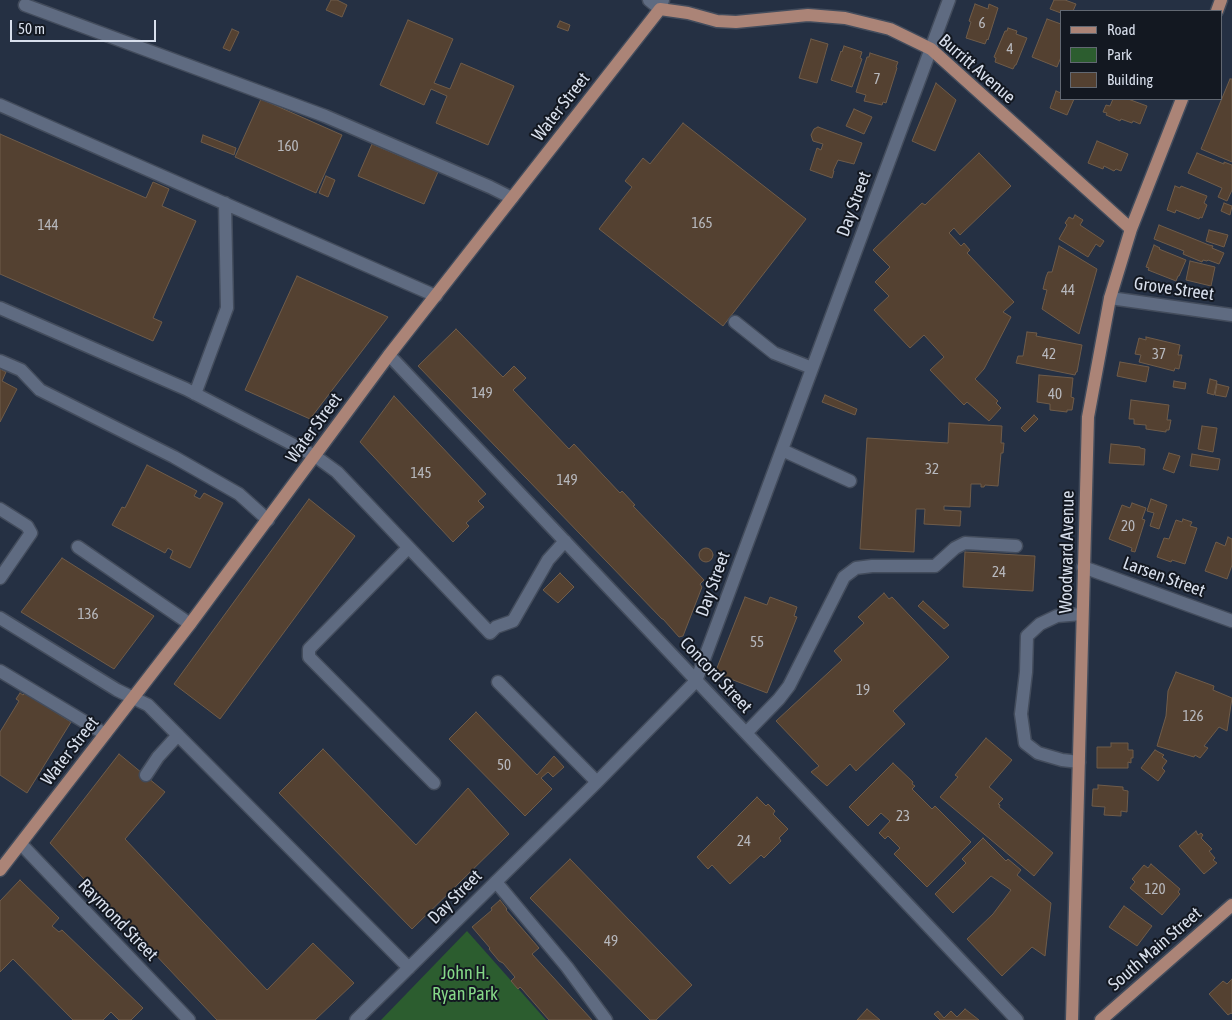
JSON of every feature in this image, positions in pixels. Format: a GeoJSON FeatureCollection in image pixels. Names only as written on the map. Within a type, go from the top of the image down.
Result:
{"type":"FeatureCollection","features":[{"type":"Feature","properties":{"kind":"main road","name":"Burritt Avenue"},"geometry":{"type":"LineString","coordinates":[[661,4],[717,21],[736,22],[808,15],[845,18],[890,29],[931,49],[1131,229]]}},
{"type":"Feature","properties":{"kind":"main road","name":"Water Street"},"geometry":{"type":"LineString","coordinates":[[0,870],[190,624],[390,355],[661,4]]}},
{"type":"Feature","properties":{"kind":"main road","name":"Woodward Avenue"},"geometry":{"type":"LineString","coordinates":[[1072,1020],[1088,417],[1110,298],[1131,229],[1182,100]]}},
{"type":"Feature","properties":{"kind":"main road","name":"South Main Street"},"geometry":{"type":"LineString","coordinates":[[1101,1020],[1232,905]]}},
{"type":"Feature","properties":{"kind":"street"},"geometry":{"type":"LineString","coordinates":[[649,0],[661,4]]}},
{"type":"Feature","properties":{"kind":"street","name":"Day Street"},"geometry":{"type":"LineString","coordinates":[[356,1020],[597,782],[696,680],[949,0]]}},
{"type":"Feature","properties":{"kind":"street"},"geometry":{"type":"LineString","coordinates":[[25,5],[325,116],[512,198]]}},
{"type":"Feature","properties":{"kind":"street"},"geometry":{"type":"LineString","coordinates":[[0,105],[436,296]]}},
{"type":"Feature","properties":{"kind":"street"},"geometry":{"type":"LineString","coordinates":[[195,394],[227,308],[225,203]]}},
{"type":"Feature","properties":{"kind":"street","name":"Grove Street"},"geometry":{"type":"LineString","coordinates":[[1110,298],[1232,315]]}},
{"type":"Feature","properties":{"kind":"street"},"geometry":{"type":"LineString","coordinates":[[0,308],[195,394],[315,456],[337,472],[490,633],[496,626],[513,620],[548,560],[565,542]]}},
{"type":"Feature","properties":{"kind":"street"},"geometry":{"type":"LineString","coordinates":[[735,322],[774,353],[812,368]]}},
{"type":"Feature","properties":{"kind":"street","name":"Concord Street"},"geometry":{"type":"LineString","coordinates":[[390,355],[1017,1020]]}},
{"type":"Feature","properties":{"kind":"street"},"geometry":{"type":"LineString","coordinates":[[0,361],[21,370],[40,390],[174,457],[239,494],[268,520]]}},
{"type":"Feature","properties":{"kind":"street"},"geometry":{"type":"LineString","coordinates":[[782,450],[850,481]]}},
{"type":"Feature","properties":{"kind":"street"},"geometry":{"type":"LineString","coordinates":[[0,509],[27,526],[32,533],[0,578]]}},
{"type":"Feature","properties":{"kind":"street"},"geometry":{"type":"LineString","coordinates":[[746,733],[789,686],[844,577],[856,568],[935,566],[955,548],[965,543],[1016,546]]}},
{"type":"Feature","properties":{"kind":"street"},"geometry":{"type":"LineString","coordinates":[[78,547],[190,624]]}},
{"type":"Feature","properties":{"kind":"street"},"geometry":{"type":"LineString","coordinates":[[408,548],[309,649],[309,657],[434,783]]}},
{"type":"Feature","properties":{"kind":"street","name":"Larsen Street"},"geometry":{"type":"LineString","coordinates":[[1084,566],[1232,621]]}},
{"type":"Feature","properties":{"kind":"street"},"geometry":{"type":"LineString","coordinates":[[1079,762],[1062,760],[1038,753],[1025,743],[1021,714],[1026,672],[1027,636],[1040,624],[1057,616],[1082,614]]}},
{"type":"Feature","properties":{"kind":"street"},"geometry":{"type":"LineString","coordinates":[[0,618],[117,690],[148,705],[408,968]]}},
{"type":"Feature","properties":{"kind":"street"},"geometry":{"type":"LineString","coordinates":[[0,671],[105,734]]}},
{"type":"Feature","properties":{"kind":"street"},"geometry":{"type":"LineString","coordinates":[[498,682],[597,782]]}},
{"type":"Feature","properties":{"kind":"street"},"geometry":{"type":"LineString","coordinates":[[146,775],[158,757],[178,735]]}},
{"type":"Feature","properties":{"kind":"street","name":"Raymond Street"},"geometry":{"type":"LineString","coordinates":[[21,844],[189,1020]]}},
{"type":"Feature","properties":{"kind":"street"},"geometry":{"type":"LineString","coordinates":[[496,882],[567,967],[606,1020]]}},
{"type":"Feature","properties":{"kind":"green space","name":"John H. Ryan Park"},"geometry":{"type":"Polygon","coordinates":[[[467,931],[546,1020],[381,1020],[467,931]]]}},
{"type":"Feature","properties":{"kind":"building"},"geometry":{"type":"Polygon","coordinates":[[[331,0],[337,0],[347,5],[342,17],[326,10],[331,0]]]}},
{"type":"Feature","properties":{"kind":"building"},"geometry":{"type":"Polygon","coordinates":[[[1054,0],[1065,0],[1076,4],[1073,10],[1060,10],[1060,13],[1050,9],[1054,0]]]}},
{"type":"Feature","properties":{"kind":"building"},"geometry":{"type":"Polygon","coordinates":[[[975,4],[988,9],[989,4],[998,8],[985,44],[966,38],[975,4]]]}},
{"type":"Feature","properties":{"kind":"building"},"geometry":{"type":"Polygon","coordinates":[[[1047,19],[1060,24],[1060,60],[1057,67],[1032,57],[1047,19]]]}},
{"type":"Feature","properties":{"kind":"building"},"geometry":{"type":"Polygon","coordinates":[[[408,20],[453,39],[434,83],[450,89],[461,63],[514,86],[488,145],[436,123],[447,96],[431,89],[424,105],[380,85],[408,20]]]}},
{"type":"Feature","properties":{"kind":"building"},"geometry":{"type":"Polygon","coordinates":[[[560,21],[570,25],[568,31],[557,27],[560,21]]]}},
{"type":"Feature","properties":{"kind":"building"},"geometry":{"type":"Polygon","coordinates":[[[1008,28],[1017,31],[1016,34],[1027,38],[1013,69],[995,62],[996,58],[994,57],[1008,28]]]}},
{"type":"Feature","properties":{"kind":"building"},"geometry":{"type":"Polygon","coordinates":[[[232,29],[239,32],[230,51],[223,48],[232,29]]]}},
{"type":"Feature","properties":{"kind":"building"},"geometry":{"type":"Polygon","coordinates":[[[811,39],[828,44],[817,83],[799,78],[811,39]]]}},
{"type":"Feature","properties":{"kind":"building"},"geometry":{"type":"Polygon","coordinates":[[[844,46],[862,52],[860,58],[862,59],[852,87],[831,80],[844,46]]]}},
{"type":"Feature","properties":{"kind":"building"},"geometry":{"type":"Polygon","coordinates":[[[870,53],[898,62],[886,103],[883,102],[882,105],[864,101],[866,95],[856,92],[870,53]]]}},
{"type":"Feature","properties":{"kind":"building"},"geometry":{"type":"Polygon","coordinates":[[[1230,79],[1232,79],[1232,162],[1201,149],[1230,79]]]}},
{"type":"Feature","properties":{"kind":"building"},"geometry":{"type":"Polygon","coordinates":[[[936,83],[956,100],[935,151],[912,141],[936,83]]]}},
{"type":"Feature","properties":{"kind":"building"},"geometry":{"type":"Polygon","coordinates":[[[1056,91],[1060,93],[1060,100],[1074,100],[1067,115],[1050,108],[1056,91]]]}},
{"type":"Feature","properties":{"kind":"building"},"geometry":{"type":"Polygon","coordinates":[[[261,99],[342,135],[316,193],[235,157],[261,99]]]}},
{"type":"Feature","properties":{"kind":"building"},"geometry":{"type":"Polygon","coordinates":[[[1113,100],[1131,100],[1147,106],[1140,124],[1121,119],[1120,121],[1106,115],[1107,113],[1103,112],[1106,105],[1110,106],[1113,100]]]}},
{"type":"Feature","properties":{"kind":"building"},"geometry":{"type":"Polygon","coordinates":[[[854,109],[872,117],[864,134],[846,126],[854,109]]]}},
{"type":"Feature","properties":{"kind":"building"},"geometry":{"type":"Polygon","coordinates":[[[683,123],[806,219],[723,326],[599,229],[632,187],[625,181],[643,158],[650,164],[683,123]]]}},
{"type":"Feature","properties":{"kind":"building"},"geometry":{"type":"Polygon","coordinates":[[[818,127],[862,143],[854,164],[838,160],[832,178],[810,170],[817,148],[821,150],[823,144],[813,141],[811,135],[814,129],[818,127]]]}},
{"type":"Feature","properties":{"kind":"building"},"geometry":{"type":"Polygon","coordinates":[[[0,134],[146,198],[153,182],[169,189],[162,206],[196,221],[153,318],[162,322],[153,341],[0,274],[0,134]]]}},
{"type":"Feature","properties":{"kind":"building"},"geometry":{"type":"Polygon","coordinates":[[[203,135],[236,148],[234,155],[201,142],[203,135]]]}},
{"type":"Feature","properties":{"kind":"building"},"geometry":{"type":"Polygon","coordinates":[[[1097,141],[1128,154],[1121,171],[1116,169],[1114,171],[1104,166],[1103,169],[1088,163],[1097,141]]]}},
{"type":"Feature","properties":{"kind":"building"},"geometry":{"type":"Polygon","coordinates":[[[372,144],[438,172],[424,204],[358,176],[372,144]]]}},
{"type":"Feature","properties":{"kind":"building"},"geometry":{"type":"Polygon","coordinates":[[[979,153],[1011,186],[960,235],[954,228],[949,233],[961,246],[964,243],[970,250],[967,253],[1014,302],[1003,312],[1011,317],[984,369],[975,379],[998,401],[996,403],[1001,408],[989,421],[967,402],[964,405],[930,370],[944,357],[924,335],[910,348],[874,310],[889,296],[875,282],[890,267],[873,250],[922,203],[925,205],[979,153]]]}},
{"type":"Feature","properties":{"kind":"building"},"geometry":{"type":"Polygon","coordinates":[[[1197,153],[1224,164],[1224,162],[1232,165],[1232,190],[1227,201],[1218,197],[1222,188],[1188,173],[1197,153]]]}},
{"type":"Feature","properties":{"kind":"building"},"geometry":{"type":"Polygon","coordinates":[[[326,176],[335,180],[328,197],[319,193],[326,176]]]}},
{"type":"Feature","properties":{"kind":"building"},"geometry":{"type":"Polygon","coordinates":[[[1175,186],[1180,188],[1181,186],[1207,196],[1204,203],[1207,205],[1202,218],[1200,217],[1199,219],[1176,210],[1175,213],[1167,210],[1175,186]]]}},
{"type":"Feature","properties":{"kind":"building"},"geometry":{"type":"Polygon","coordinates":[[[1224,203],[1232,206],[1230,215],[1221,211],[1224,203]]]}},
{"type":"Feature","properties":{"kind":"building"},"geometry":{"type":"Polygon","coordinates":[[[1075,215],[1083,220],[1080,225],[1104,241],[1100,247],[1096,244],[1088,257],[1059,239],[1069,217],[1073,219],[1075,215]]]}},
{"type":"Feature","properties":{"kind":"building"},"geometry":{"type":"Polygon","coordinates":[[[1159,225],[1213,246],[1212,248],[1224,253],[1219,264],[1208,260],[1203,260],[1202,262],[1183,254],[1184,251],[1154,239],[1159,225]]]}},
{"type":"Feature","properties":{"kind":"building"},"geometry":{"type":"Polygon","coordinates":[[[1209,230],[1228,235],[1224,247],[1206,241],[1209,230]]]}},
{"type":"Feature","properties":{"kind":"building"},"geometry":{"type":"Polygon","coordinates":[[[1154,245],[1186,260],[1176,281],[1148,270],[1149,268],[1146,267],[1154,245]]]}},
{"type":"Feature","properties":{"kind":"building"},"geometry":{"type":"Polygon","coordinates":[[[1059,246],[1097,269],[1079,334],[1042,309],[1047,290],[1043,289],[1046,277],[1048,272],[1052,272],[1059,246]]]}},
{"type":"Feature","properties":{"kind":"building"},"geometry":{"type":"Polygon","coordinates":[[[1190,261],[1215,267],[1211,286],[1186,280],[1190,261]]]}},
{"type":"Feature","properties":{"kind":"building"},"geometry":{"type":"Polygon","coordinates":[[[297,276],[388,317],[310,419],[245,390],[297,276]]]}},
{"type":"Feature","properties":{"kind":"building"},"geometry":{"type":"Polygon","coordinates":[[[456,329],[503,377],[514,366],[526,378],[513,390],[569,449],[574,444],[620,493],[622,491],[635,505],[633,506],[704,580],[700,584],[702,587],[683,636],[679,637],[418,366],[456,329]]]}},
{"type":"Feature","properties":{"kind":"building"},"geometry":{"type":"Polygon","coordinates":[[[1027,332],[1037,333],[1036,336],[1082,345],[1075,375],[1016,363],[1018,356],[1023,356],[1027,332]]]}},
{"type":"Feature","properties":{"kind":"building"},"geometry":{"type":"Polygon","coordinates":[[[1146,337],[1180,345],[1178,355],[1182,355],[1179,369],[1175,368],[1174,371],[1139,362],[1141,355],[1135,354],[1139,338],[1146,340],[1146,337]]]}},
{"type":"Feature","properties":{"kind":"building"},"geometry":{"type":"Polygon","coordinates":[[[1120,362],[1149,367],[1146,382],[1117,376],[1120,362]]]}},
{"type":"Feature","properties":{"kind":"building"},"geometry":{"type":"Polygon","coordinates":[[[0,369],[6,372],[2,381],[17,389],[0,422],[0,369]]]}},
{"type":"Feature","properties":{"kind":"building"},"geometry":{"type":"Polygon","coordinates":[[[1039,375],[1073,378],[1071,397],[1074,398],[1072,410],[1067,410],[1067,412],[1050,410],[1050,404],[1037,402],[1039,375]]]}},
{"type":"Feature","properties":{"kind":"building"},"geometry":{"type":"Polygon","coordinates":[[[1210,379],[1217,381],[1214,395],[1207,393],[1210,379]]]}},
{"type":"Feature","properties":{"kind":"building"},"geometry":{"type":"Polygon","coordinates":[[[1174,381],[1186,383],[1185,389],[1173,387],[1174,381]]]}},
{"type":"Feature","properties":{"kind":"building"},"geometry":{"type":"Polygon","coordinates":[[[1217,384],[1229,387],[1226,397],[1215,395],[1217,384]]]}},
{"type":"Feature","properties":{"kind":"building"},"geometry":{"type":"Polygon","coordinates":[[[825,395],[857,409],[855,415],[822,402],[825,395]]]}},
{"type":"Feature","properties":{"kind":"building"},"geometry":{"type":"Polygon","coordinates":[[[394,396],[486,494],[478,501],[484,507],[466,523],[469,526],[453,542],[360,442],[394,396]]]}},
{"type":"Feature","properties":{"kind":"building"},"geometry":{"type":"Polygon","coordinates":[[[1131,400],[1169,405],[1167,420],[1171,420],[1169,430],[1166,430],[1166,432],[1146,429],[1146,425],[1134,424],[1134,419],[1129,419],[1131,400]]]}},
{"type":"Feature","properties":{"kind":"building"},"geometry":{"type":"Polygon","coordinates":[[[1034,415],[1038,419],[1025,432],[1021,428],[1034,415]]]}},
{"type":"Feature","properties":{"kind":"building"},"geometry":{"type":"Polygon","coordinates":[[[949,423],[1002,426],[1001,443],[1004,443],[1003,453],[1001,453],[998,486],[985,485],[981,487],[981,484],[971,484],[970,507],[944,506],[944,510],[961,511],[960,526],[924,524],[925,509],[916,509],[914,552],[860,549],[867,438],[948,443],[949,423]]]}},
{"type":"Feature","properties":{"kind":"building"},"geometry":{"type":"Polygon","coordinates":[[[1202,426],[1217,428],[1213,452],[1198,449],[1202,426]]]}},
{"type":"Feature","properties":{"kind":"building"},"geometry":{"type":"Polygon","coordinates":[[[1111,444],[1145,449],[1144,465],[1109,463],[1111,444]]]}},
{"type":"Feature","properties":{"kind":"building"},"geometry":{"type":"Polygon","coordinates":[[[1169,453],[1180,456],[1174,473],[1163,469],[1169,453]]]}},
{"type":"Feature","properties":{"kind":"building"},"geometry":{"type":"Polygon","coordinates":[[[1192,454],[1220,459],[1218,470],[1190,466],[1192,454]]]}},
{"type":"Feature","properties":{"kind":"building"},"geometry":{"type":"Polygon","coordinates":[[[147,465],[197,491],[194,496],[200,499],[204,493],[223,503],[190,568],[170,558],[173,551],[168,548],[165,553],[112,525],[122,507],[125,508],[147,465]]]}},
{"type":"Feature","properties":{"kind":"building"},"geometry":{"type":"Polygon","coordinates":[[[309,499],[355,536],[220,719],[174,684],[309,499]]]}},
{"type":"Feature","properties":{"kind":"building"},"geometry":{"type":"Polygon","coordinates":[[[1151,499],[1167,505],[1159,529],[1150,526],[1154,513],[1147,511],[1151,499]]]}},
{"type":"Feature","properties":{"kind":"building"},"geometry":{"type":"Polygon","coordinates":[[[1132,503],[1146,508],[1142,519],[1145,520],[1135,552],[1131,551],[1132,548],[1109,539],[1122,505],[1130,508],[1132,503]]]}},
{"type":"Feature","properties":{"kind":"building"},"geometry":{"type":"Polygon","coordinates":[[[1183,519],[1192,522],[1190,526],[1197,528],[1185,564],[1157,557],[1164,538],[1169,539],[1176,520],[1182,522],[1183,519]]]}},
{"type":"Feature","properties":{"kind":"building"},"geometry":{"type":"Polygon","coordinates":[[[1228,537],[1232,539],[1232,565],[1227,579],[1205,571],[1216,542],[1225,546],[1228,537]]]}},
{"type":"Feature","properties":{"kind":"building"},"geometry":{"type":"Polygon","coordinates":[[[706,548],[711,550],[713,555],[711,560],[706,562],[701,560],[699,555],[701,550],[706,548]]]}},
{"type":"Feature","properties":{"kind":"building"},"geometry":{"type":"Polygon","coordinates":[[[965,552],[1035,556],[1033,591],[963,587],[965,552]]]}},
{"type":"Feature","properties":{"kind":"building"},"geometry":{"type":"Polygon","coordinates":[[[62,558],[154,616],[114,669],[21,612],[62,558]]]}},
{"type":"Feature","properties":{"kind":"building"},"geometry":{"type":"Polygon","coordinates":[[[560,573],[574,587],[558,603],[543,590],[560,573]]]}},
{"type":"Feature","properties":{"kind":"building"},"geometry":{"type":"Polygon","coordinates":[[[884,593],[889,599],[892,597],[949,657],[893,711],[905,724],[856,771],[850,764],[827,786],[811,772],[819,766],[776,721],[842,660],[834,651],[864,623],[858,617],[884,593]]]}},
{"type":"Feature","properties":{"kind":"building"},"geometry":{"type":"Polygon","coordinates":[[[745,597],[767,605],[770,597],[797,607],[794,616],[797,617],[767,693],[715,673],[745,597]]]}},
{"type":"Feature","properties":{"kind":"building"},"geometry":{"type":"Polygon","coordinates":[[[923,601],[949,625],[944,629],[918,606],[923,601]]]}},
{"type":"Feature","properties":{"kind":"building"},"geometry":{"type":"Polygon","coordinates":[[[1176,672],[1214,686],[1213,690],[1232,698],[1227,731],[1219,727],[1204,746],[1208,748],[1200,758],[1195,755],[1194,757],[1157,746],[1166,716],[1168,691],[1176,672]]]}},
{"type":"Feature","properties":{"kind":"building"},"geometry":{"type":"Polygon","coordinates":[[[20,693],[23,695],[25,693],[71,722],[27,793],[0,775],[0,732],[19,701],[16,699],[20,693]]]}},
{"type":"Feature","properties":{"kind":"building"},"geometry":{"type":"Polygon","coordinates":[[[476,712],[537,775],[554,756],[564,767],[553,777],[548,772],[541,778],[552,789],[525,816],[449,739],[476,712]]]}},
{"type":"Feature","properties":{"kind":"building"},"geometry":{"type":"Polygon","coordinates":[[[986,738],[1012,760],[989,787],[1003,799],[998,804],[1000,805],[999,807],[1053,853],[1034,876],[940,797],[958,777],[955,775],[986,738]]]}},
{"type":"Feature","properties":{"kind":"building"},"geometry":{"type":"Polygon","coordinates":[[[1111,743],[1128,743],[1128,750],[1133,750],[1133,758],[1131,758],[1131,763],[1128,762],[1128,768],[1097,768],[1097,747],[1111,747],[1111,743]]]}},
{"type":"Feature","properties":{"kind":"building"},"geometry":{"type":"Polygon","coordinates":[[[323,749],[416,845],[468,788],[509,834],[412,929],[279,793],[323,749]]]}},
{"type":"Feature","properties":{"kind":"building"},"geometry":{"type":"Polygon","coordinates":[[[1155,750],[1164,755],[1162,757],[1167,761],[1162,768],[1165,771],[1158,781],[1141,768],[1155,750]]]}},
{"type":"Feature","properties":{"kind":"building"},"geometry":{"type":"Polygon","coordinates":[[[119,754],[165,792],[125,839],[267,990],[313,943],[354,983],[315,1020],[217,1020],[50,843],[119,754]]]}},
{"type":"Feature","properties":{"kind":"building"},"geometry":{"type":"Polygon","coordinates":[[[893,763],[913,782],[912,784],[915,786],[912,789],[932,809],[935,806],[971,842],[927,887],[894,854],[900,848],[888,836],[885,839],[879,833],[890,821],[881,813],[868,826],[849,807],[893,763]]]}},
{"type":"Feature","properties":{"kind":"building"},"geometry":{"type":"Polygon","coordinates":[[[1098,785],[1123,787],[1123,790],[1128,791],[1127,812],[1121,811],[1121,816],[1104,815],[1105,807],[1092,806],[1093,789],[1098,789],[1098,785]]]}},
{"type":"Feature","properties":{"kind":"building"},"geometry":{"type":"Polygon","coordinates":[[[757,797],[766,806],[768,804],[775,811],[773,814],[788,829],[779,838],[781,841],[764,858],[761,855],[730,884],[712,865],[708,869],[697,857],[757,797]]]}},
{"type":"Feature","properties":{"kind":"building"},"geometry":{"type":"Polygon","coordinates":[[[1196,831],[1198,835],[1201,833],[1203,835],[1201,838],[1212,849],[1209,851],[1215,858],[1213,860],[1217,863],[1204,874],[1179,846],[1196,831]]]}},
{"type":"Feature","properties":{"kind":"building"},"geometry":{"type":"Polygon","coordinates":[[[983,838],[1006,861],[1008,859],[1021,870],[1017,875],[1051,903],[1045,956],[1032,947],[1002,976],[967,939],[993,914],[1011,890],[991,876],[953,913],[935,894],[966,863],[962,859],[983,838]]]}},
{"type":"Feature","properties":{"kind":"building"},"geometry":{"type":"Polygon","coordinates":[[[570,859],[692,985],[656,1020],[650,1020],[530,898],[570,859]]]}},
{"type":"Feature","properties":{"kind":"building"},"geometry":{"type":"Polygon","coordinates":[[[1151,864],[1180,889],[1178,892],[1180,894],[1162,915],[1130,888],[1135,882],[1132,879],[1144,865],[1148,868],[1151,864]]]}},
{"type":"Feature","properties":{"kind":"building"},"geometry":{"type":"Polygon","coordinates":[[[20,880],[59,918],[52,926],[59,932],[62,930],[143,1008],[131,1020],[119,1020],[111,1012],[103,1020],[73,1020],[13,959],[0,972],[0,901],[20,880]]]}},
{"type":"Feature","properties":{"kind":"building"},"geometry":{"type":"Polygon","coordinates":[[[500,900],[506,910],[539,948],[532,954],[592,1020],[549,1020],[522,989],[520,987],[518,989],[511,981],[515,977],[499,961],[472,927],[492,910],[491,908],[500,900]]]}},
{"type":"Feature","properties":{"kind":"building"},"geometry":{"type":"Polygon","coordinates":[[[1124,906],[1152,926],[1137,946],[1109,927],[1124,906]]]}},
{"type":"Feature","properties":{"kind":"building"},"geometry":{"type":"Polygon","coordinates":[[[1232,979],[1232,1014],[1228,1015],[1209,994],[1223,981],[1227,984],[1232,979]]]}},
{"type":"Feature","properties":{"kind":"building"},"geometry":{"type":"Polygon","coordinates":[[[867,1009],[880,1020],[857,1020],[867,1009]]]}},
{"type":"Feature","properties":{"kind":"building"},"geometry":{"type":"Polygon","coordinates":[[[965,1009],[979,1020],[940,1020],[934,1014],[938,1011],[944,1018],[951,1011],[957,1017],[965,1009]]]}}]}
